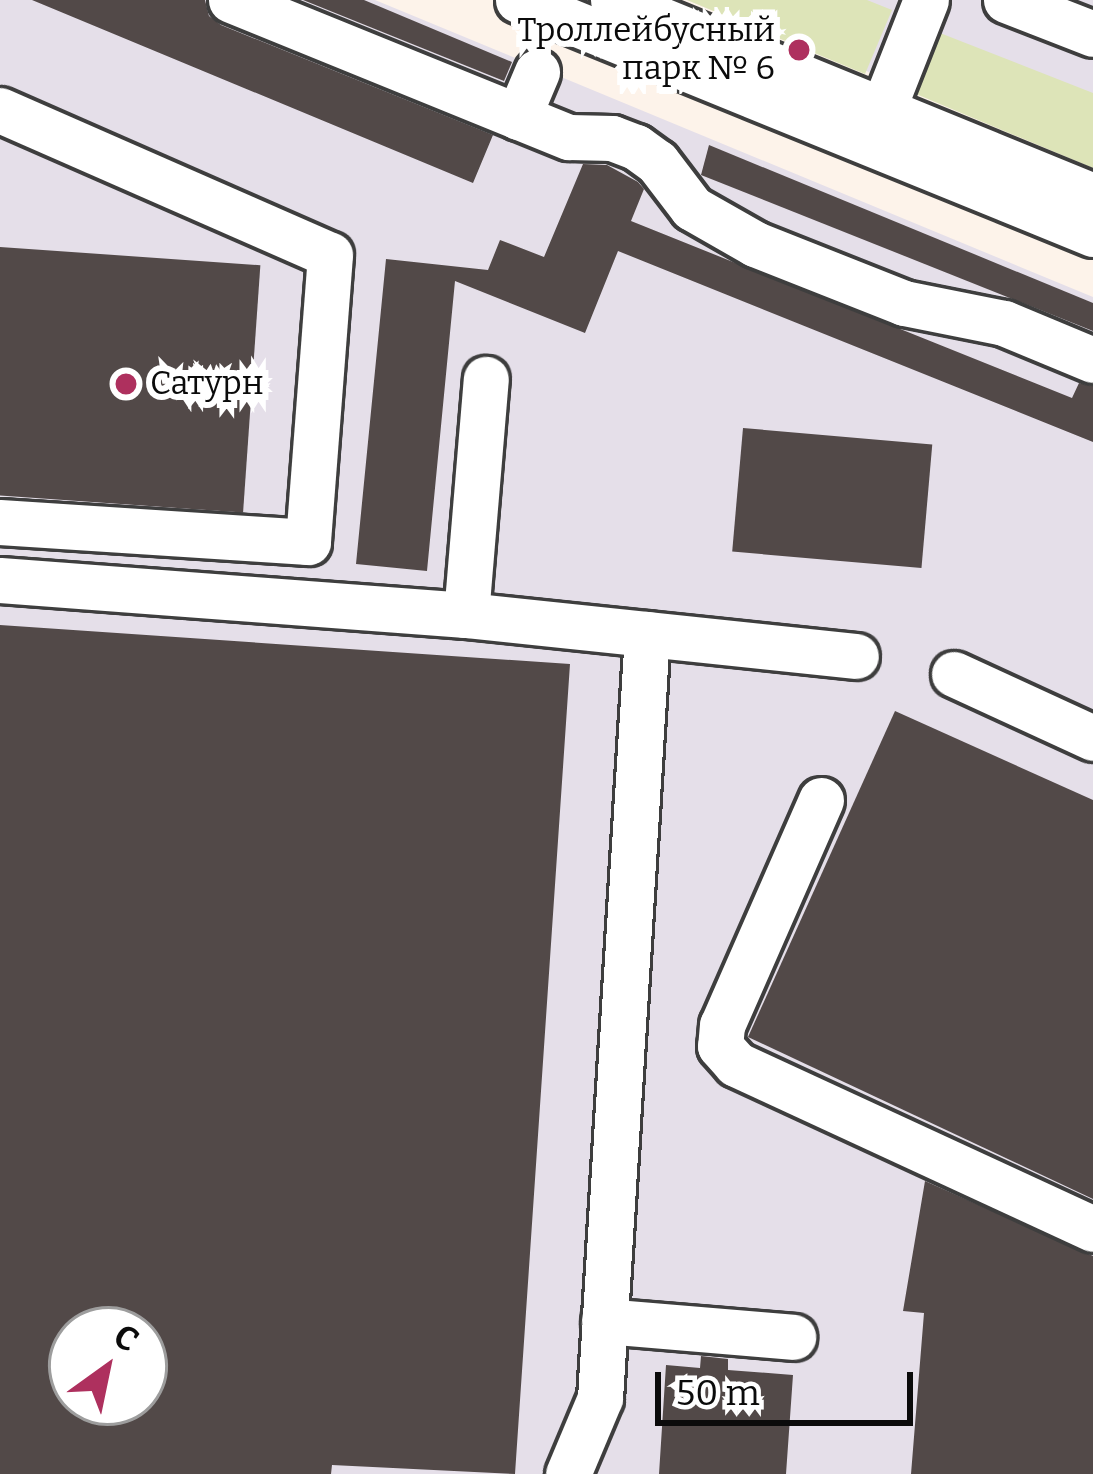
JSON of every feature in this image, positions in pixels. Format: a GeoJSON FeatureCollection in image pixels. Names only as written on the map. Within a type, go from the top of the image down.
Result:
{"type":"FeatureCollection","features":[{"type":"Feature","properties":{"kind":"street"},"geometry":{"type":"LineString","coordinates":[[231,0],[569,137],[612,138],[636,147],[657,162],[692,208],[755,244],[904,303],[1004,323],[1093,360]]}},
{"type":"Feature","properties":{"kind":"street"},"geometry":{"type":"LineString","coordinates":[[613,0],[1093,233]]}},
{"type":"Feature","properties":{"kind":"street"},"geometry":{"type":"LineString","coordinates":[[876,126],[926,0]]}},
{"type":"Feature","properties":{"kind":"street"},"geometry":{"type":"LineString","coordinates":[[1006,0],[1078,19]]}},
{"type":"Feature","properties":{"kind":"street"},"geometry":{"type":"LineString","coordinates":[[547,6],[876,126],[1093,196]]}},
{"type":"Feature","properties":{"kind":"street"},"geometry":{"type":"LineString","coordinates":[[518,117],[537,72]]}},
{"type":"Feature","properties":{"kind":"street"},"geometry":{"type":"LineString","coordinates":[[0,110],[330,255],[308,542],[0,522]]}},
{"type":"Feature","properties":{"kind":"street"},"geometry":{"type":"LineString","coordinates":[[466,615],[486,379]]}},
{"type":"Feature","properties":{"kind":"street"},"geometry":{"type":"LineString","coordinates":[[0,580],[466,615],[856,656]]}},
{"type":"Feature","properties":{"kind":"street"},"geometry":{"type":"LineString","coordinates":[[568,1474],[600,1398],[647,634]]}},
{"type":"Feature","properties":{"kind":"street"},"geometry":{"type":"LineString","coordinates":[[954,674],[1093,738]]}},
{"type":"Feature","properties":{"kind":"street"},"geometry":{"type":"LineString","coordinates":[[821,800],[722,1025],[720,1046],[736,1064],[1093,1228]]}},
{"type":"Feature","properties":{"kind":"street"},"geometry":{"type":"LineString","coordinates":[[604,1321],[794,1337]]}},
{"type":"Feature","properties":{"kind":"shaded area"},"geometry":{"type":"Polygon","coordinates":[[[0,0],[375,0],[1093,297],[1093,1474],[0,1474],[0,0]]]}},
{"type":"Feature","properties":{"kind":"shaded area","name":"Троллейбусный парк № 6"},"geometry":{"type":"Polygon","coordinates":[[[687,0],[1093,0],[1093,168],[894,82],[687,0]]]}},
{"type":"Feature","properties":{"kind":"green space"},"geometry":{"type":"Polygon","coordinates":[[[687,0],[867,0],[892,10],[865,74],[687,0]]]}},
{"type":"Feature","properties":{"kind":"green space"},"geometry":{"type":"Polygon","coordinates":[[[940,33],[1093,93],[1093,168],[916,94],[940,33]]]}},
{"type":"Feature","properties":{"kind":"building"},"geometry":{"type":"Polygon","coordinates":[[[32,0],[205,0],[209,16],[221,25],[493,135],[473,183],[32,0]]]}},
{"type":"Feature","properties":{"kind":"building"},"geometry":{"type":"Polygon","coordinates":[[[303,0],[364,0],[512,62],[504,81],[303,0]]]}},
{"type":"Feature","properties":{"kind":"building"},"geometry":{"type":"Polygon","coordinates":[[[709,145],[1093,303],[1093,331],[701,175],[709,145]]]}},
{"type":"Feature","properties":{"kind":"building"},"geometry":{"type":"Polygon","coordinates":[[[583,164],[607,165],[644,189],[631,221],[1072,398],[1079,383],[1093,386],[1093,442],[618,251],[585,333],[455,281],[427,571],[356,564],[386,259],[488,270],[500,240],[544,257],[583,164]]]}},
{"type":"Feature","properties":{"kind":"building","name":"Сатурн"},"geometry":{"type":"Polygon","coordinates":[[[0,247],[260,265],[243,513],[0,496],[0,247]]]}},
{"type":"Feature","properties":{"kind":"building"},"geometry":{"type":"Polygon","coordinates":[[[743,428],[932,445],[921,568],[732,552],[743,428]]]}},
{"type":"Feature","properties":{"kind":"building"},"geometry":{"type":"Polygon","coordinates":[[[0,625],[570,664],[515,1474],[332,1465],[331,1474],[0,1474],[0,625]]]}},
{"type":"Feature","properties":{"kind":"building"},"geometry":{"type":"Polygon","coordinates":[[[895,711],[1093,800],[1093,1199],[748,1037],[895,711]]]}},
{"type":"Feature","properties":{"kind":"building"},"geometry":{"type":"Polygon","coordinates":[[[925,1181],[1093,1256],[1093,1474],[911,1474],[924,1313],[903,1311],[925,1181]]]}},
{"type":"Feature","properties":{"kind":"building"},"geometry":{"type":"Polygon","coordinates":[[[701,1356],[728,1359],[728,1370],[793,1375],[786,1474],[659,1474],[666,1365],[700,1368],[701,1356]]]}},
{"type":"Feature","properties":{"kind":"place","name":"Троллейбусный парк № 6"},"geometry":{"type":"Point","coordinates":[799,50]}},
{"type":"Feature","properties":{"kind":"place","name":"Сатурн"},"geometry":{"type":"Point","coordinates":[126,384]}}]}
